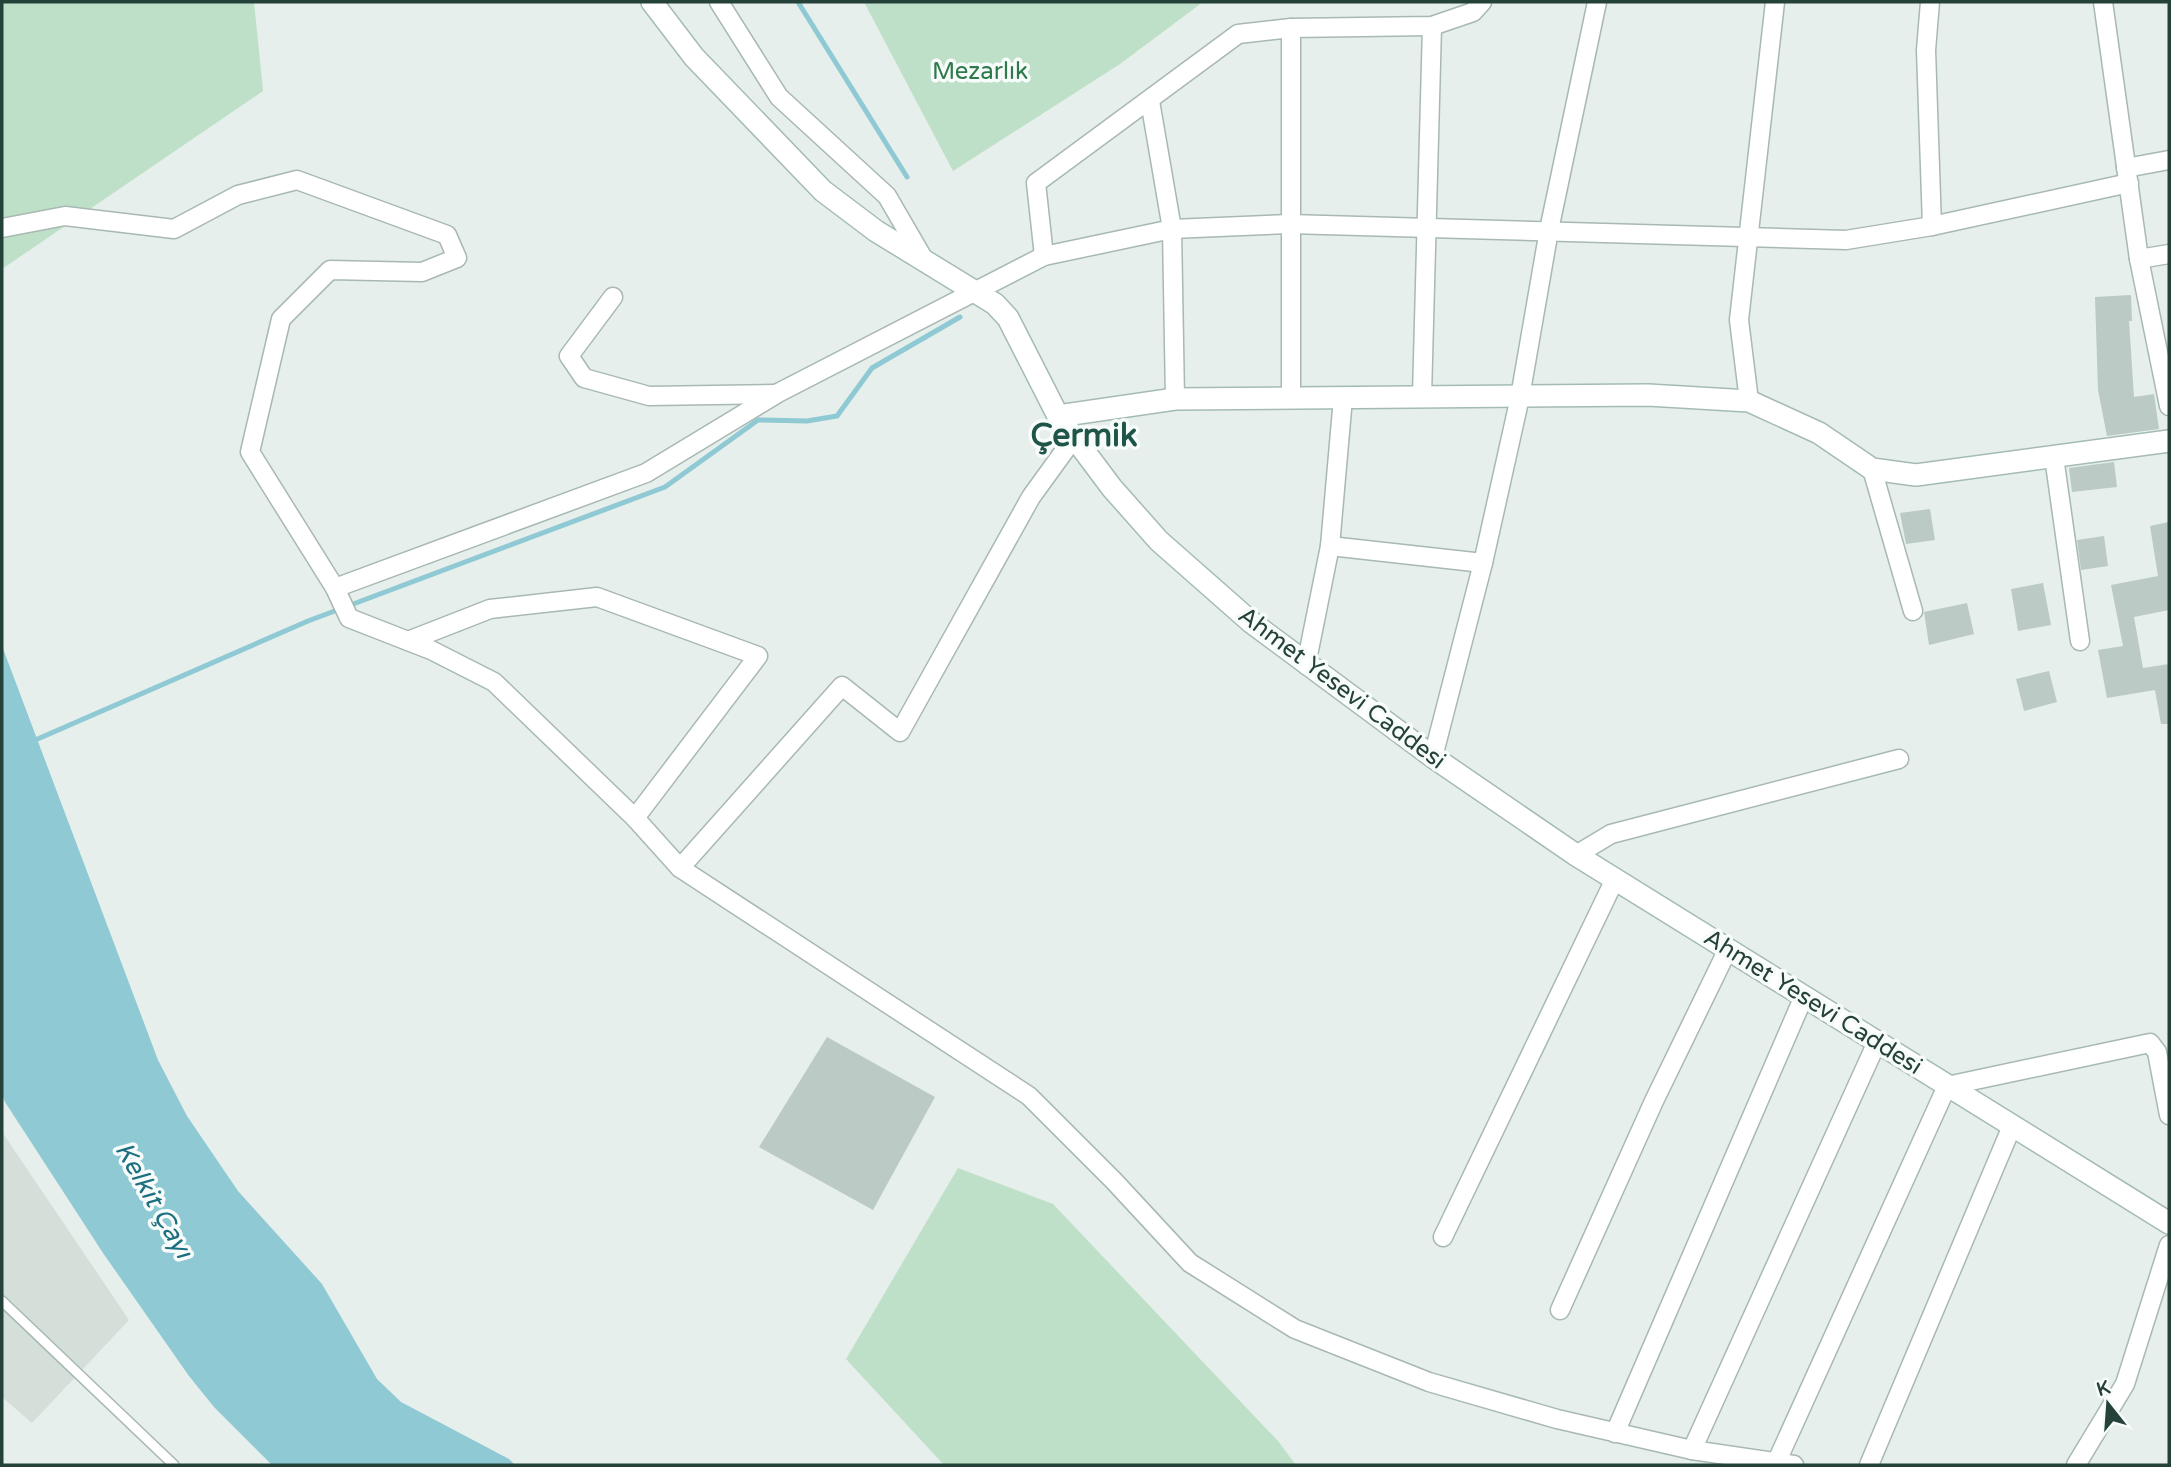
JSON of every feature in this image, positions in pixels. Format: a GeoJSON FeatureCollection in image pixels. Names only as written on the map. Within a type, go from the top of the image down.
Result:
{"type":"FeatureCollection","features":[{"type":"Feature","properties":{"kind":"street","name":"Ahmet Yesevi Caddesi"},"geometry":{"type":"LineString","coordinates":[[652,2],[694,57],[823,191],[876,231],[977,291],[1008,318],[1058,416],[1073,439],[1159,541],[1202,581],[1306,665],[1433,757],[1576,855],[2169,1223]]}},
{"type":"Feature","properties":{"kind":"street"},"geometry":{"type":"LineString","coordinates":[[719,2],[779,97],[887,196],[923,258]]}},
{"type":"Feature","properties":{"kind":"street"},"geometry":{"type":"LineString","coordinates":[[1433,757],[1483,563],[1520,397],[1549,230],[1597,2]]}},
{"type":"Feature","properties":{"kind":"street"},"geometry":{"type":"LineString","coordinates":[[1749,401],[1739,320],[1775,2]]}},
{"type":"Feature","properties":{"kind":"street"},"geometry":{"type":"LineString","coordinates":[[1930,2],[1926,50],[1932,226]]}},
{"type":"Feature","properties":{"kind":"street"},"geometry":{"type":"LineString","coordinates":[[2103,2],[2139,259],[2169,406]]}},
{"type":"Feature","properties":{"kind":"street"},"geometry":{"type":"LineString","coordinates":[[1044,256],[1036,183],[1238,34],[1291,28],[1432,26],[1475,5]]}},
{"type":"Feature","properties":{"kind":"street"},"geometry":{"type":"LineString","coordinates":[[1422,396],[1429,226],[1432,26]]}},
{"type":"Feature","properties":{"kind":"street"},"geometry":{"type":"LineString","coordinates":[[1291,28],[1291,398]]}},
{"type":"Feature","properties":{"kind":"street"},"geometry":{"type":"LineString","coordinates":[[1150,101],[1172,229],[1175,399]]}},
{"type":"Feature","properties":{"kind":"street"},"geometry":{"type":"LineString","coordinates":[[338,594],[646,473],[778,393],[1044,256],[1172,229],[1289,224],[1748,235],[1846,240],[1932,226],[2127,176],[2169,160]]}},
{"type":"Feature","properties":{"kind":"street"},"geometry":{"type":"LineString","coordinates":[[2,228],[65,216],[174,229],[238,195],[297,180],[447,234],[457,258],[422,272],[330,270],[281,319],[250,452],[338,594],[349,618],[431,650],[494,682],[635,818],[680,868],[1029,1096],[1114,1181],[1190,1263],[1295,1329],[1429,1382],[1615,1433],[1692,1450],[1786,1463],[1947,1086],[2150,1043],[2157,1052],[2169,1115]]}},
{"type":"Feature","properties":{"kind":"street"},"geometry":{"type":"LineString","coordinates":[[2139,259],[2169,254]]}},
{"type":"Feature","properties":{"kind":"street"},"geometry":{"type":"LineString","coordinates":[[613,297],[569,356],[584,378],[649,396],[778,393]]}},
{"type":"Feature","properties":{"kind":"street"},"geometry":{"type":"LineString","coordinates":[[1058,416],[1175,399],[1648,396],[1749,401],[1819,433],[1872,469],[1916,475],[2169,442]]}},
{"type":"Feature","properties":{"kind":"street"},"geometry":{"type":"LineString","coordinates":[[1306,665],[1330,546],[1343,398]]}},
{"type":"Feature","properties":{"kind":"street"},"geometry":{"type":"LineString","coordinates":[[680,868],[842,686],[900,733],[1031,497],[1073,439]]}},
{"type":"Feature","properties":{"kind":"street"},"geometry":{"type":"LineString","coordinates":[[2054,457],[2080,641]]}},
{"type":"Feature","properties":{"kind":"street"},"geometry":{"type":"LineString","coordinates":[[1872,469],[1913,611]]}},
{"type":"Feature","properties":{"kind":"street"},"geometry":{"type":"LineString","coordinates":[[1330,546],[1483,563]]}},
{"type":"Feature","properties":{"kind":"street"},"geometry":{"type":"LineString","coordinates":[[408,641],[490,609],[597,597],[758,656],[635,818]]}},
{"type":"Feature","properties":{"kind":"street"},"geometry":{"type":"LineString","coordinates":[[1576,855],[1611,834],[1899,759]]}},
{"type":"Feature","properties":{"kind":"street"},"geometry":{"type":"LineString","coordinates":[[1443,1237],[1615,879]]}},
{"type":"Feature","properties":{"kind":"street"},"geometry":{"type":"LineString","coordinates":[[1560,1310],[1654,1101],[1728,949]]}},
{"type":"Feature","properties":{"kind":"street"},"geometry":{"type":"LineString","coordinates":[[1615,1433],[1804,996]]}},
{"type":"Feature","properties":{"kind":"street"},"geometry":{"type":"LineString","coordinates":[[1692,1450],[1877,1042]]}},
{"type":"Feature","properties":{"kind":"street"},"geometry":{"type":"LineString","coordinates":[[1869,1465],[2012,1126]]}},
{"type":"Feature","properties":{"kind":"street"},"geometry":{"type":"LineString","coordinates":[[2076,1465],[2125,1384],[2169,1245]]}},
{"type":"Feature","properties":{"kind":"lane"},"geometry":{"type":"LineString","coordinates":[[2,1301],[174,1465]]}},
{"type":"Feature","properties":{"kind":"shaded area"},"geometry":{"type":"Polygon","coordinates":[[[2,1132],[129,1320],[32,1423],[2,1397],[2,1132]]]}},
{"type":"Feature","properties":{"kind":"green space"},"geometry":{"type":"Polygon","coordinates":[[[2,2],[254,2],[263,91],[2,269],[2,2]]]}},
{"type":"Feature","properties":{"kind":"green space","name":"Mezarlık"},"geometry":{"type":"Polygon","coordinates":[[[864,2],[1203,2],[1120,64],[953,171],[864,2]]]}},
{"type":"Feature","properties":{"kind":"green space"},"geometry":{"type":"Polygon","coordinates":[[[958,1168],[1053,1204],[1278,1441],[1296,1465],[944,1465],[846,1359],[958,1168]]]}},
{"type":"Feature","properties":{"kind":"water","name":"Kelkit Çayı"},"geometry":{"type":"Polygon","coordinates":[[[2,646],[158,1060],[187,1116],[238,1191],[322,1284],[377,1379],[401,1402],[509,1459],[515,1465],[272,1465],[214,1407],[189,1376],[103,1253],[5,1102],[2,1094],[2,646]]]}},
{"type":"Feature","properties":{"kind":"building"},"geometry":{"type":"Polygon","coordinates":[[[2131,295],[2132,321],[2129,321],[2134,397],[2154,394],[2159,429],[2107,436],[2098,390],[2095,297],[2131,295]]]}},
{"type":"Feature","properties":{"kind":"building"},"geometry":{"type":"Polygon","coordinates":[[[2114,462],[2117,487],[2072,492],[2069,468],[2114,462]]]}},
{"type":"Feature","properties":{"kind":"building"},"geometry":{"type":"Polygon","coordinates":[[[1930,509],[1935,540],[1906,544],[1900,513],[1930,509]]]}},
{"type":"Feature","properties":{"kind":"building"},"geometry":{"type":"Polygon","coordinates":[[[2169,522],[2169,610],[2134,617],[2143,668],[2169,664],[2169,724],[2161,724],[2155,690],[2107,698],[2098,650],[2123,646],[2111,585],[2158,576],[2150,526],[2169,522]]]}},
{"type":"Feature","properties":{"kind":"building"},"geometry":{"type":"Polygon","coordinates":[[[2104,536],[2108,566],[2081,570],[2077,540],[2104,536]]]}},
{"type":"Feature","properties":{"kind":"building"},"geometry":{"type":"Polygon","coordinates":[[[2043,583],[2051,625],[2018,631],[2011,589],[2043,583]]]}},
{"type":"Feature","properties":{"kind":"building"},"geometry":{"type":"Polygon","coordinates":[[[1967,603],[1974,634],[1929,645],[1924,612],[1967,603]]]}},
{"type":"Feature","properties":{"kind":"building"},"geometry":{"type":"Polygon","coordinates":[[[2049,671],[2057,702],[2024,711],[2016,679],[2049,671]]]}},
{"type":"Feature","properties":{"kind":"building"},"geometry":{"type":"Polygon","coordinates":[[[827,1037],[935,1097],[873,1210],[759,1147],[827,1037]]]}},
{"type":"Feature","properties":{"kind":"waterway"},"geometry":{"type":"LineString","coordinates":[[798,2],[907,177]]}},
{"type":"Feature","properties":{"kind":"waterway"},"geometry":{"type":"LineString","coordinates":[[33,741],[308,621],[665,487],[758,420],[807,421],[837,416],[872,368],[960,317]]}},
{"type":"Feature","properties":{"kind":"district","name":"Çermik"},"geometry":{"type":"Point","coordinates":[1084,436]}}]}
